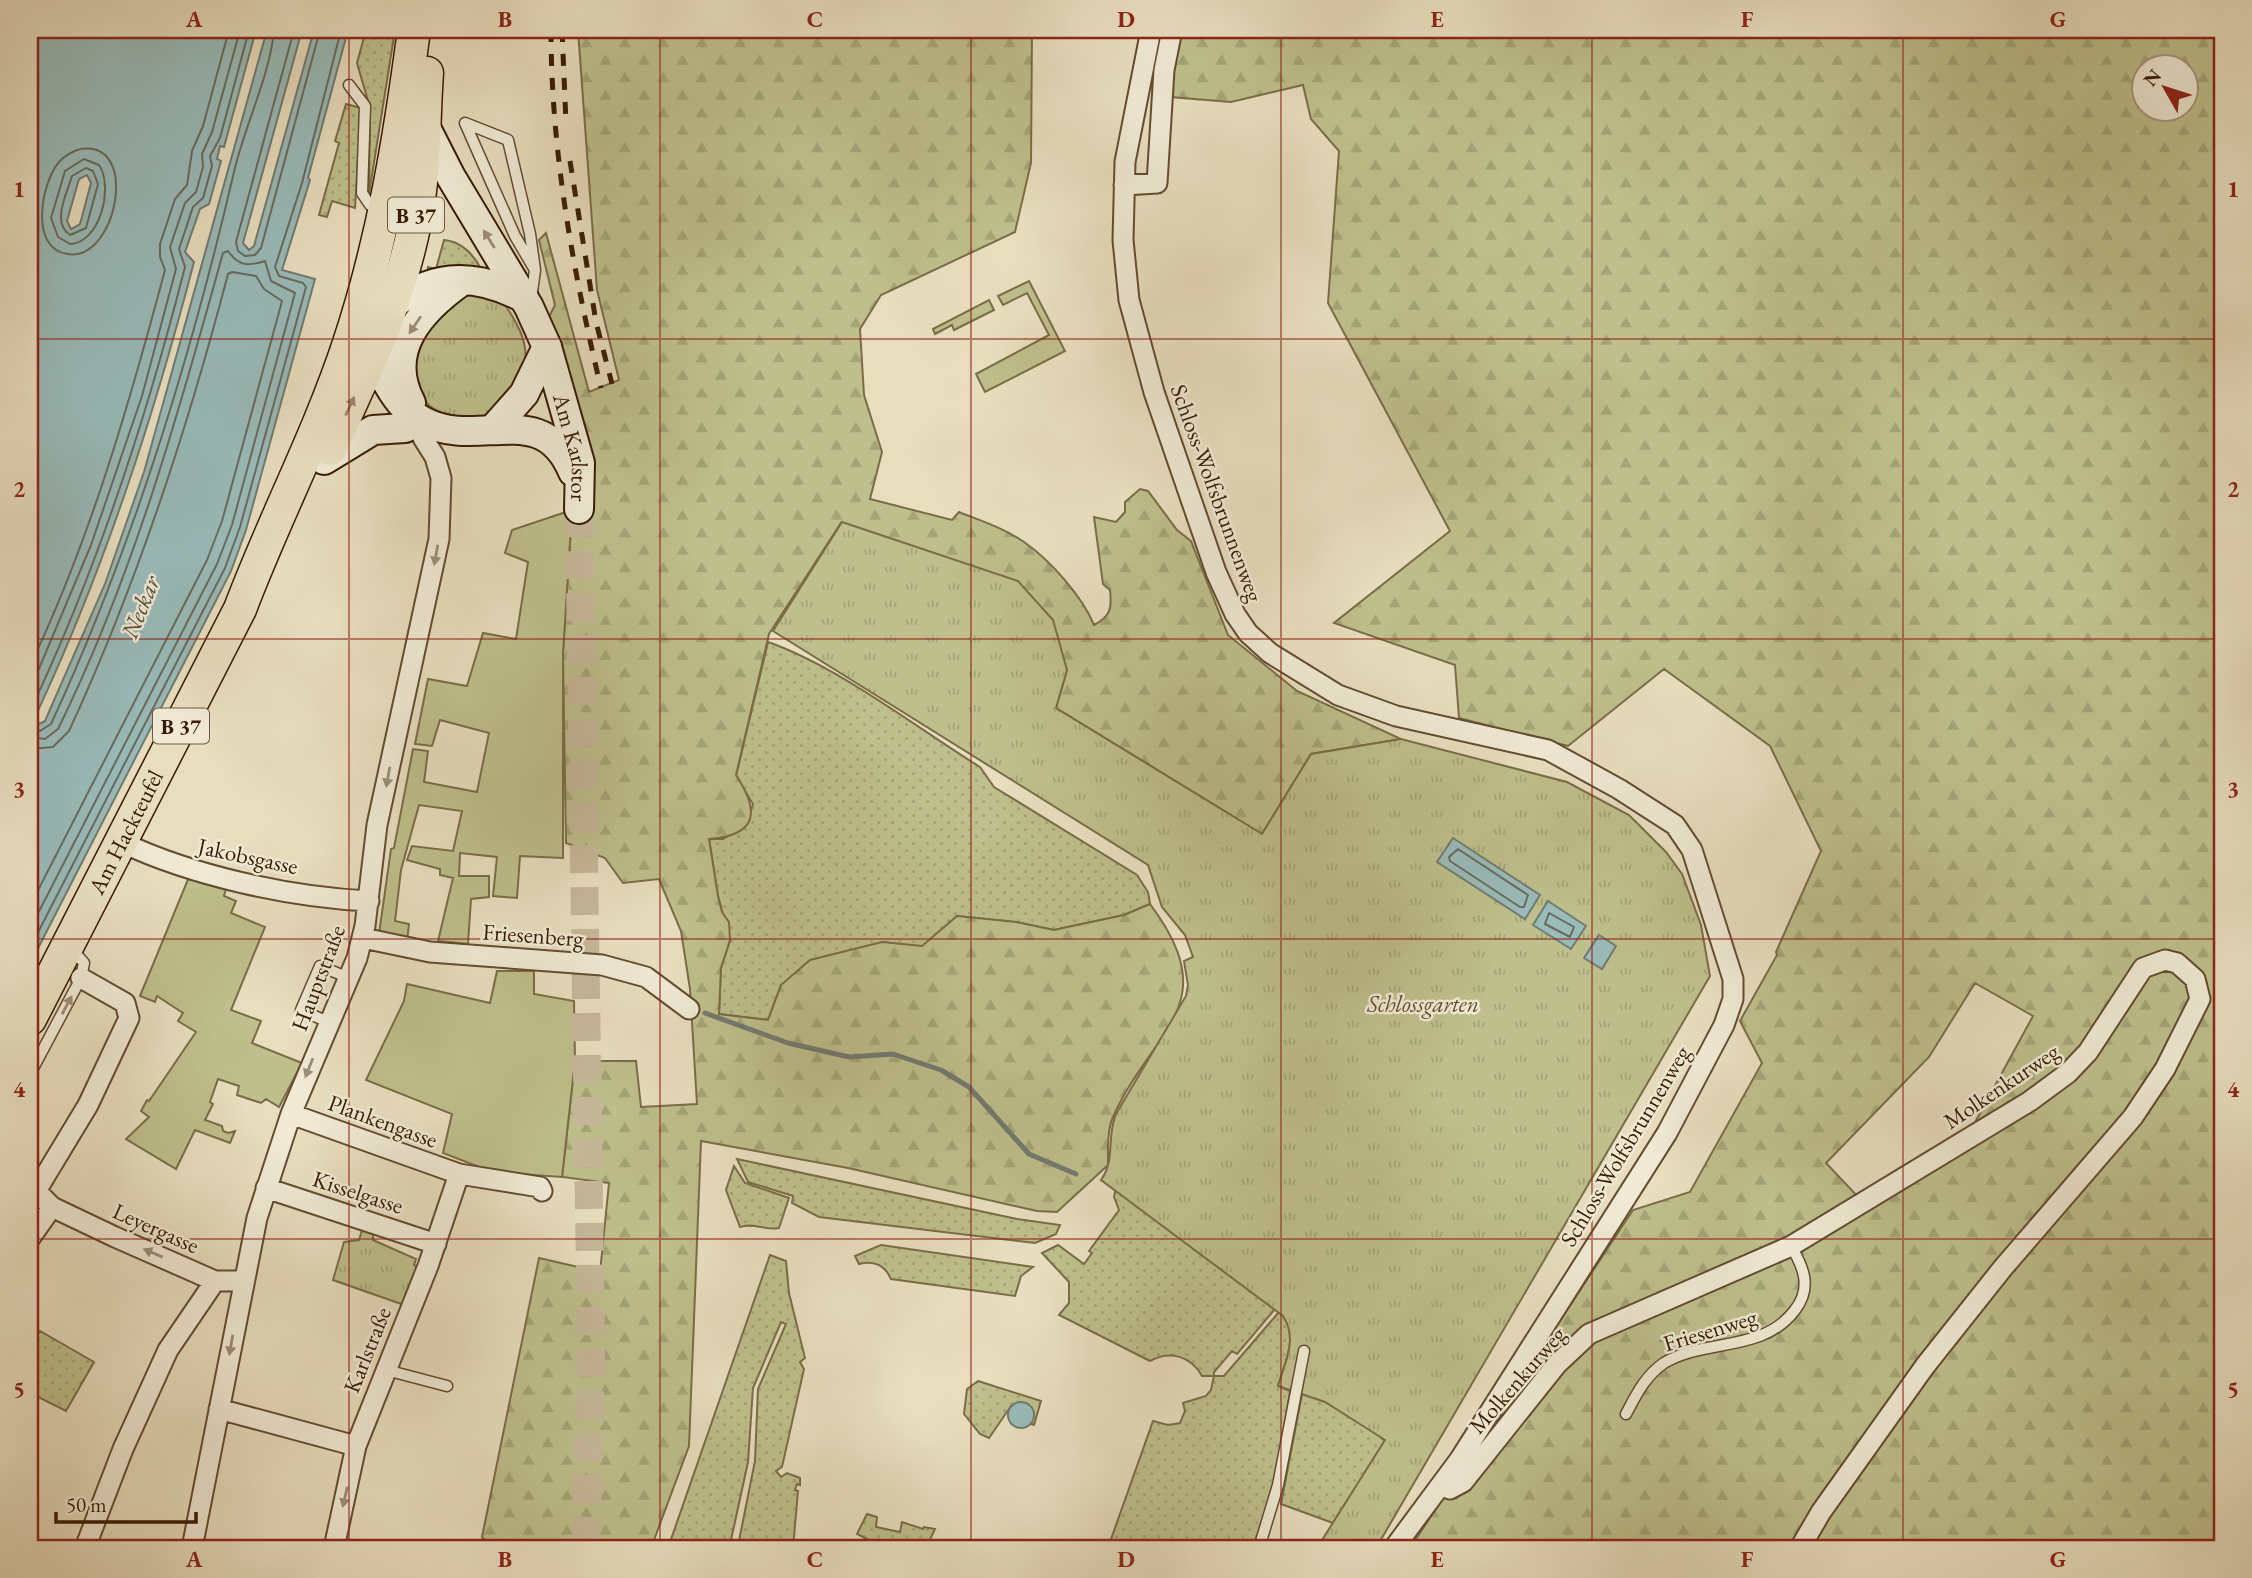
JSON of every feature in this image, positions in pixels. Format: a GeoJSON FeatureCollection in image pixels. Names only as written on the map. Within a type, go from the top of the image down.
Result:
{"type":"FeatureCollection","features":[{"type":"Feature","properties":{"kind":"main road","name":"B 37"},"geometry":{"type":"LineString","coordinates":[[361,334],[385,211],[414,30]]}},
{"type":"Feature","properties":{"kind":"main road","name":"B 37"},"geometry":{"type":"LineString","coordinates":[[393,304],[413,232],[420,192],[432,30]]}},
{"type":"Feature","properties":{"kind":"main road","name":"Am Karlstor"},"geometry":{"type":"LineString","coordinates":[[421,421],[459,432],[493,429],[537,432],[555,443],[566,456],[573,472],[579,509],[580,464],[547,347],[526,302],[451,177],[424,124]]}},
{"type":"Feature","properties":{"kind":"main road"},"geometry":{"type":"LineString","coordinates":[[393,304],[431,284],[465,279],[487,281],[526,302]]}},
{"type":"Feature","properties":{"kind":"main road"},"geometry":{"type":"LineString","coordinates":[[421,421],[404,385],[401,366],[405,343],[424,312],[465,279]]}},
{"type":"Feature","properties":{"kind":"main road","name":"Am Hackteufel"},"geometry":{"type":"LineString","coordinates":[[30,1019],[240,609],[262,549],[361,334],[393,304]]}},
{"type":"Feature","properties":{"kind":"main road"},"geometry":{"type":"LineString","coordinates":[[361,334],[391,388],[421,421]]}},
{"type":"Feature","properties":{"kind":"main road","name":"Am Hackteufel"},"geometry":{"type":"LineString","coordinates":[[240,609],[276,557],[324,460],[361,334]]}},
{"type":"Feature","properties":{"kind":"main road"},"geometry":{"type":"LineString","coordinates":[[493,429],[524,394],[547,347]]}},
{"type":"Feature","properties":{"kind":"main road"},"geometry":{"type":"LineString","coordinates":[[324,460],[364,442],[378,429],[405,428],[421,421]]}},
{"type":"Feature","properties":{"kind":"street","name":"Schloss-Wolfsbrunnenweg"},"geometry":{"type":"LineString","coordinates":[[1151,30],[1130,126],[1124,186],[1126,271],[1145,365],[1229,604],[1248,633],[1297,673],[1338,695],[1396,716],[1548,750],[1681,830],[1692,850],[1731,970],[1733,989],[1729,1014],[1671,1126],[1441,1486],[1394,1548]]}},
{"type":"Feature","properties":{"kind":"street"},"geometry":{"type":"LineString","coordinates":[[1124,186],[1157,183],[1164,70],[1172,30]]}},
{"type":"Feature","properties":{"kind":"street","name":"Hauptstraße"},"geometry":{"type":"LineString","coordinates":[[192,1548],[265,1188],[299,1116],[328,1022],[349,978],[363,937],[377,825],[439,539],[441,478],[435,457],[423,438],[421,421]]}},
{"type":"Feature","properties":{"kind":"street","name":"Jakobsgasse"},"geometry":{"type":"LineString","coordinates":[[121,842],[172,864],[275,888],[369,901]]}},
{"type":"Feature","properties":{"kind":"street","name":"Friesenberg"},"geometry":{"type":"LineString","coordinates":[[363,937],[430,952],[602,965],[646,977],[685,1010]]}},
{"type":"Feature","properties":{"kind":"street","name":"Molkenkurweg"},"geometry":{"type":"LineString","coordinates":[[1441,1486],[1450,1489],[1463,1482],[1557,1364],[1589,1334],[1791,1246],[2030,1101],[2068,1073],[2102,1034],[2129,986],[2143,968],[2157,961],[2171,960],[2185,968],[2195,979],[2200,992],[2198,1004],[2150,1094],[1925,1366],[1821,1512],[1800,1548]]}},
{"type":"Feature","properties":{"kind":"street"},"geometry":{"type":"LineString","coordinates":[[30,1238],[52,1207],[33,1188],[88,1105],[129,1018],[125,1003],[81,978]]}},
{"type":"Feature","properties":{"kind":"street","name":"Plankengasse"},"geometry":{"type":"LineString","coordinates":[[299,1116],[459,1174],[540,1187],[542,1191]]}},
{"type":"Feature","properties":{"kind":"street","name":"Karlstraße"},"geometry":{"type":"LineString","coordinates":[[334,1548],[356,1446],[436,1244],[459,1174]]}},
{"type":"Feature","properties":{"kind":"street","name":"Kisselgasse"},"geometry":{"type":"LineString","coordinates":[[265,1188],[436,1244]]}},
{"type":"Feature","properties":{"kind":"street","name":"Leyergasse"},"geometry":{"type":"LineString","coordinates":[[52,1207],[215,1281],[244,1281]]}},
{"type":"Feature","properties":{"kind":"street"},"geometry":{"type":"LineString","coordinates":[[85,1548],[156,1373],[168,1350],[215,1281]]}},
{"type":"Feature","properties":{"kind":"street"},"geometry":{"type":"LineString","coordinates":[[219,1409],[356,1446]]}},
{"type":"Feature","properties":{"kind":"lane"},"geometry":{"type":"LineString","coordinates":[[349,85],[363,100],[366,112],[362,193],[370,205],[385,211]]}},
{"type":"Feature","properties":{"kind":"lane"},"geometry":{"type":"LineString","coordinates":[[526,302],[534,270],[530,234],[508,139],[465,124],[515,236],[534,270]]}},
{"type":"Feature","properties":{"kind":"lane"},"geometry":{"type":"LineString","coordinates":[[30,1074],[81,978],[84,962],[69,945]]}},
{"type":"Feature","properties":{"kind":"lane"},"geometry":{"type":"LineString","coordinates":[[328,1022],[301,1010],[320,966],[349,978]]}},
{"type":"Feature","properties":{"kind":"lane","name":"Friesenweg"},"geometry":{"type":"LineString","coordinates":[[1626,1415],[1642,1384],[1663,1364],[1679,1356],[1760,1337],[1787,1320],[1800,1303],[1806,1279],[1791,1246]]}},
{"type":"Feature","properties":{"kind":"lane"},"geometry":{"type":"LineString","coordinates":[[1259,1548],[1278,1485],[1304,1351]]}},
{"type":"Feature","properties":{"kind":"lane"},"geometry":{"type":"LineString","coordinates":[[385,1370],[447,1386]]}},
{"type":"Feature","properties":{"kind":"green space"},"geometry":{"type":"Polygon","coordinates":[[[366,30],[395,30],[369,194],[370,108],[357,63],[366,30]]]}},
{"type":"Feature","properties":{"kind":"green space"},"geometry":{"type":"Polygon","coordinates":[[[578,30],[1032,30],[1031,163],[1015,232],[881,295],[860,329],[864,395],[882,452],[870,499],[952,520],[959,512],[1016,537],[1044,558],[1064,579],[1082,602],[1094,625],[1107,615],[1111,602],[1110,590],[1103,584],[1094,517],[1116,522],[1125,512],[1125,502],[1140,489],[1148,491],[1177,530],[1191,541],[1228,635],[1297,691],[1401,739],[1311,754],[1262,834],[1056,708],[1067,670],[841,523],[769,634],[736,775],[749,800],[750,819],[737,833],[709,839],[718,896],[722,912],[729,922],[730,940],[721,968],[719,1014],[768,1020],[781,985],[810,960],[882,942],[922,946],[957,916],[1016,922],[1054,930],[1124,915],[1150,904],[1172,939],[1182,968],[1182,993],[1175,1015],[1129,1086],[1113,1117],[1109,1134],[1108,1165],[1057,1212],[1037,1211],[848,1168],[701,1141],[689,1446],[651,1548],[491,1548],[482,1537],[539,1258],[600,1272],[609,1183],[562,1177],[575,1061],[636,1061],[641,1107],[697,1104],[690,989],[681,931],[659,879],[623,883],[605,858],[566,843],[563,653],[572,510],[547,321],[555,305],[539,240],[546,233],[589,392],[619,380],[597,290],[578,30]]]}},
{"type":"Feature","properties":{"kind":"green space"},"geometry":{"type":"Polygon","coordinates":[[[1180,30],[2222,30],[2222,1548],[1410,1548],[1633,1210],[1690,1192],[1762,1063],[1740,1021],[1777,955],[1821,851],[1770,746],[1664,669],[1568,746],[1459,718],[1455,665],[1334,623],[1450,531],[1328,303],[1339,151],[1311,119],[1303,85],[1231,102],[1170,97],[1180,30]],[[1975,983],[1929,1057],[1826,1163],[1860,1199],[1973,1126],[2033,1016],[1975,983]]]}},
{"type":"Feature","properties":{"kind":"green space"},"geometry":{"type":"Polygon","coordinates":[[[346,104],[361,108],[355,208],[332,201],[327,217],[319,215],[339,143],[335,141],[346,104]]]}},
{"type":"Feature","properties":{"kind":"green space"},"geometry":{"type":"Polygon","coordinates":[[[444,240],[456,243],[466,250],[481,269],[428,271],[428,267],[436,269],[444,240]]]}},
{"type":"Feature","properties":{"kind":"green space"},"geometry":{"type":"Polygon","coordinates":[[[1029,281],[1065,351],[985,392],[976,374],[1049,335],[1027,293],[1003,305],[998,296],[1029,281]]]}},
{"type":"Feature","properties":{"kind":"green space"},"geometry":{"type":"Polygon","coordinates":[[[469,290],[503,302],[516,322],[525,353],[524,366],[518,378],[483,420],[449,414],[430,406],[419,388],[409,356],[451,298],[469,290]]]}},
{"type":"Feature","properties":{"kind":"green space"},"geometry":{"type":"Polygon","coordinates":[[[989,300],[994,310],[954,330],[952,325],[935,334],[933,329],[989,300]]]}},
{"type":"Feature","properties":{"kind":"green space"},"geometry":{"type":"Polygon","coordinates":[[[572,510],[563,653],[563,858],[520,856],[517,898],[493,896],[497,857],[460,853],[459,876],[489,876],[489,897],[471,899],[468,944],[438,941],[453,878],[440,875],[440,869],[407,860],[412,846],[453,851],[462,811],[419,805],[401,870],[395,921],[409,924],[407,942],[379,934],[391,849],[394,848],[413,749],[428,751],[424,782],[477,792],[489,733],[440,720],[432,746],[415,744],[428,679],[467,686],[483,633],[516,639],[528,562],[505,553],[512,530],[572,510]]]}},
{"type":"Feature","properties":{"kind":"green space","name":"Schlossgarten"},"geometry":{"type":"Polygon","coordinates":[[[842,522],[1018,581],[1053,620],[1067,670],[1056,708],[1262,834],[1311,754],[1401,739],[1567,782],[1629,815],[1666,852],[1682,874],[1701,925],[1710,976],[1376,1548],[1317,1548],[1385,1440],[1325,1402],[1278,1386],[1290,1342],[1290,1333],[1283,1316],[1101,1180],[1110,1156],[1116,1114],[1186,996],[1188,985],[1184,961],[1193,957],[1185,935],[1162,907],[1148,865],[773,631],[842,522]]]}},
{"type":"Feature","properties":{"kind":"green space"},"geometry":{"type":"Polygon","coordinates":[[[768,642],[849,682],[980,767],[994,787],[1137,875],[1148,892],[1150,904],[1124,915],[1054,930],[1016,922],[957,916],[922,947],[882,942],[781,985],[768,1020],[719,1014],[721,968],[730,940],[718,896],[709,839],[723,839],[746,825],[753,804],[736,776],[768,642]]]}},
{"type":"Feature","properties":{"kind":"green space"},"geometry":{"type":"Polygon","coordinates":[[[189,877],[227,885],[224,896],[236,901],[231,913],[265,927],[231,1010],[261,1021],[252,1043],[302,1063],[279,1107],[266,1099],[261,1103],[237,1095],[239,1086],[218,1079],[210,1102],[213,1104],[205,1120],[222,1126],[223,1131],[228,1133],[235,1131],[230,1143],[195,1130],[176,1169],[126,1139],[149,1117],[141,1111],[147,1100],[149,1101],[196,1032],[178,1021],[183,1013],[157,996],[155,1002],[140,996],[189,877]]]}},
{"type":"Feature","properties":{"kind":"green space"},"geometry":{"type":"Polygon","coordinates":[[[497,971],[534,971],[534,994],[574,1001],[575,1061],[562,1177],[492,1172],[443,1153],[452,1114],[366,1080],[404,1001],[407,984],[490,1003],[497,971]]]}},
{"type":"Feature","properties":{"kind":"green space"},"geometry":{"type":"Polygon","coordinates":[[[737,1159],[1017,1219],[1060,1225],[1056,1234],[1035,1243],[819,1217],[792,1203],[793,1196],[748,1182],[737,1159]]]}},
{"type":"Feature","properties":{"kind":"green space"},"geometry":{"type":"Polygon","coordinates":[[[734,1166],[745,1183],[789,1198],[779,1228],[750,1225],[740,1227],[726,1190],[734,1166]]]}},
{"type":"Feature","properties":{"kind":"green space"},"geometry":{"type":"Polygon","coordinates":[[[1116,1187],[1275,1309],[1237,1354],[1232,1351],[1214,1372],[1214,1376],[1202,1376],[1192,1364],[1179,1357],[1165,1356],[1150,1361],[1059,1315],[1069,1303],[1069,1282],[1042,1253],[1058,1245],[1084,1264],[1092,1253],[1089,1251],[1119,1210],[1114,1197],[1116,1187]]]}},
{"type":"Feature","properties":{"kind":"green space"},"geometry":{"type":"Polygon","coordinates":[[[364,1224],[373,1227],[373,1240],[416,1259],[414,1265],[419,1267],[404,1305],[333,1280],[344,1242],[359,1240],[364,1224]]]}},
{"type":"Feature","properties":{"kind":"green space"},"geometry":{"type":"Polygon","coordinates":[[[881,1245],[1033,1267],[1021,1276],[1015,1296],[891,1279],[882,1267],[875,1263],[859,1264],[855,1256],[881,1245]]]}},
{"type":"Feature","properties":{"kind":"green space"},"geometry":{"type":"Polygon","coordinates":[[[770,1255],[786,1261],[789,1293],[805,1358],[800,1362],[804,1369],[782,1467],[776,1471],[781,1477],[787,1473],[800,1478],[800,1485],[797,1484],[795,1490],[798,1491],[793,1548],[668,1548],[770,1255]],[[781,1322],[753,1388],[748,1462],[731,1540],[739,1541],[755,1461],[758,1389],[786,1324],[781,1322]]]}},
{"type":"Feature","properties":{"kind":"green space"},"geometry":{"type":"Polygon","coordinates":[[[1279,1312],[1286,1320],[1290,1338],[1278,1386],[1290,1391],[1275,1482],[1253,1548],[1117,1548],[1110,1542],[1153,1421],[1168,1425],[1180,1423],[1185,1411],[1183,1403],[1206,1396],[1211,1390],[1214,1376],[1224,1376],[1279,1312]]]}},
{"type":"Feature","properties":{"kind":"green space"},"geometry":{"type":"Polygon","coordinates":[[[40,1331],[94,1362],[66,1411],[30,1393],[30,1344],[40,1331]]]}},
{"type":"Feature","properties":{"kind":"green space"},"geometry":{"type":"Polygon","coordinates":[[[1309,1376],[1385,1441],[1333,1523],[1281,1504],[1303,1389],[1309,1376]]]}},
{"type":"Feature","properties":{"kind":"green space"},"geometry":{"type":"Polygon","coordinates":[[[978,1381],[1041,1401],[1034,1425],[1031,1424],[1034,1413],[1019,1402],[1011,1406],[989,1438],[980,1434],[964,1414],[967,1389],[978,1381]]]}},
{"type":"Feature","properties":{"kind":"green space"},"geometry":{"type":"Polygon","coordinates":[[[867,1514],[877,1517],[876,1527],[900,1532],[902,1522],[923,1529],[935,1529],[926,1548],[885,1548],[857,1534],[867,1514]]]}},
{"type":"Feature","properties":{"kind":"water","name":"Neckar"},"geometry":{"type":"Polygon","coordinates":[[[30,30],[256,30],[224,147],[220,146],[217,159],[221,161],[209,204],[200,209],[185,252],[194,262],[162,379],[105,550],[35,717],[39,724],[45,721],[105,584],[144,472],[267,30],[302,30],[243,243],[249,250],[254,246],[314,30],[348,30],[308,178],[310,180],[282,270],[315,279],[246,530],[231,571],[30,964],[30,30]],[[87,175],[79,179],[67,221],[71,229],[80,224],[91,183],[87,175]]]}},
{"type":"Feature","properties":{"kind":"water"},"geometry":{"type":"Polygon","coordinates":[[[1453,838],[1540,895],[1525,919],[1437,862],[1453,838]]]}},
{"type":"Feature","properties":{"kind":"water"},"geometry":{"type":"Polygon","coordinates":[[[1548,901],[1586,926],[1571,949],[1533,925],[1548,901]]]}},
{"type":"Feature","properties":{"kind":"water"},"geometry":{"type":"Polygon","coordinates":[[[1599,935],[1616,946],[1602,969],[1584,958],[1599,935]]]}},
{"type":"Feature","properties":{"kind":"water"},"geometry":{"type":"Polygon","coordinates":[[[1021,1402],[1030,1406],[1034,1415],[1030,1424],[1021,1428],[1012,1424],[1008,1415],[1012,1406],[1021,1402]]]}},
{"type":"Feature","properties":{"kind":"waterway"},"geometry":{"type":"LineString","coordinates":[[705,1013],[788,1043],[849,1057],[893,1054],[941,1070],[969,1087],[1029,1154],[1076,1174]]}},
{"type":"Feature","properties":{"kind":"tunnel"},"geometry":{"type":"LineString","coordinates":[[579,509],[591,1345],[586,1548]]}},
{"type":"Feature","properties":{"kind":"railway"},"geometry":{"type":"LineString","coordinates":[[551,30],[559,166],[581,300],[601,388]]}},
{"type":"Feature","properties":{"kind":"railway"},"geometry":{"type":"LineString","coordinates":[[562,30],[566,123]]}},
{"type":"Feature","properties":{"kind":"railway"},"geometry":{"type":"LineString","coordinates":[[570,161],[596,322],[612,384]]}}]}
